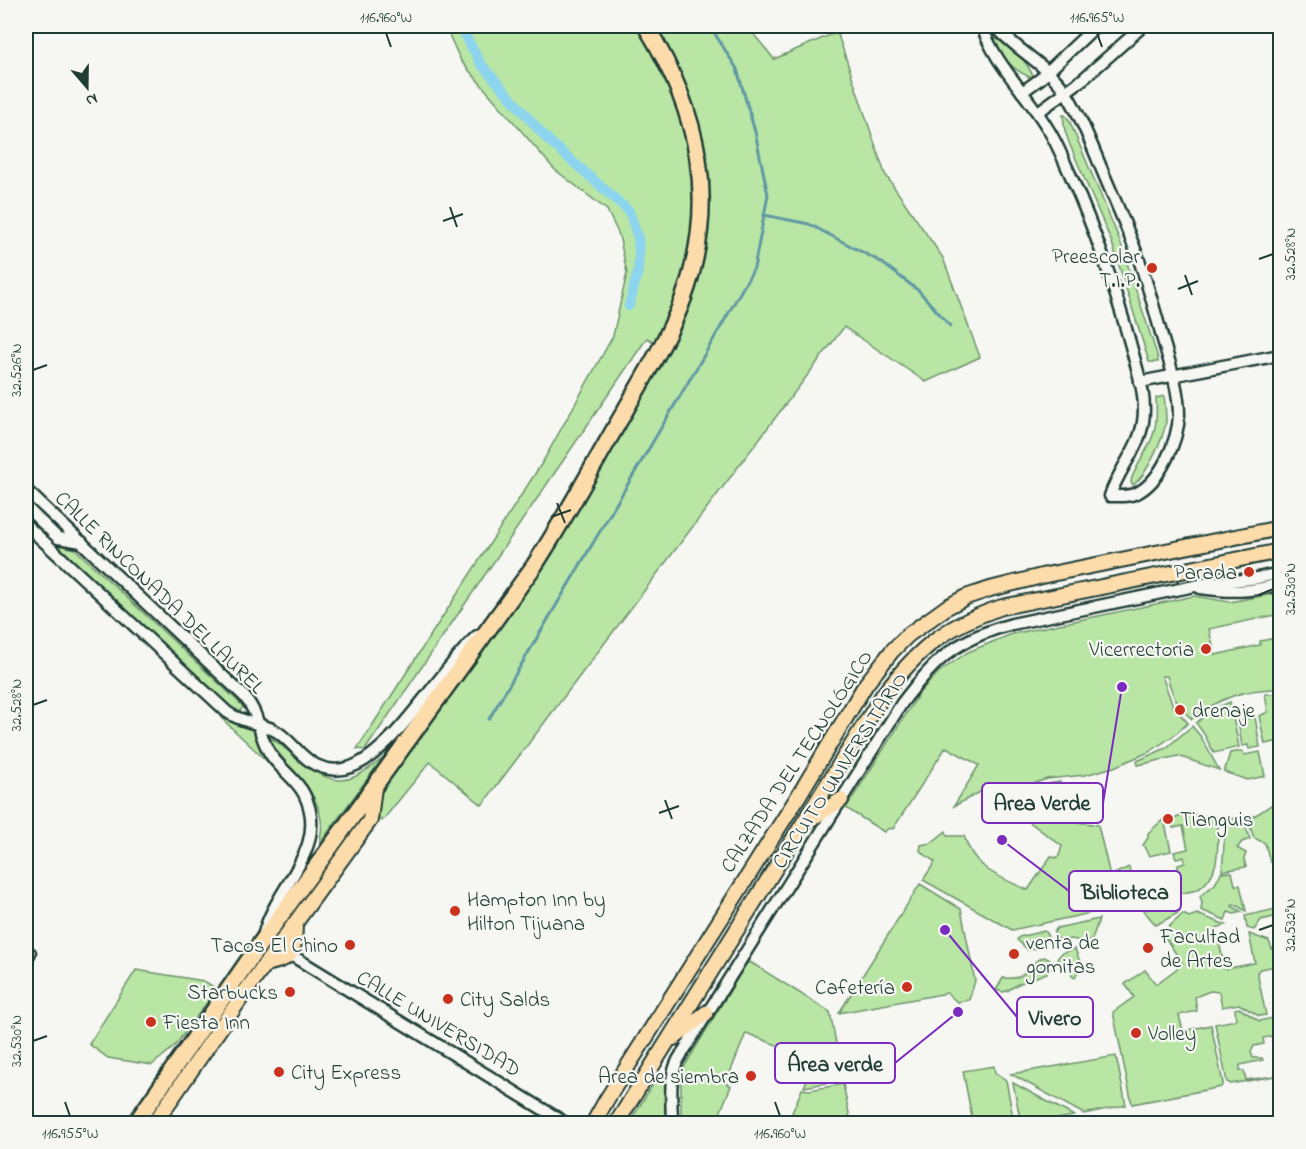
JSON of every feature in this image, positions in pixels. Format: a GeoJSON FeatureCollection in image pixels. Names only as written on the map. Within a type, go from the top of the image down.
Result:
{"type":"FeatureCollection","features":[{"type":"Feature","properties":{"kind":"highway"},"geometry":{"type":"LineString","coordinates":[[135,1124],[260,944],[556,533],[667,336],[683,300],[695,263],[701,223],[702,190],[699,154],[690,118],[667,61],[646,26]]}},
{"type":"Feature","properties":{"kind":"highway"},"geometry":{"type":"LineString","coordinates":[[123,1124],[151,1100]]}},
{"type":"Feature","properties":{"kind":"main road","name":"CALZADA DEL TECNOLÓGICO"},"geometry":{"type":"LineString","coordinates":[[593,1124],[866,684],[892,651],[924,621],[966,597],[1016,582],[1281,528]]}},
{"type":"Feature","properties":{"kind":"main road","name":"CALZADA DEL TECNOLÓGICO"},"geometry":{"type":"LineString","coordinates":[[614,1124],[883,695],[917,654],[953,627],[1002,607],[1281,551]]}},
{"type":"Feature","properties":{"kind":"main road"},"geometry":{"type":"LineString","coordinates":[[154,1124],[370,820],[374,787]]}},
{"type":"Feature","properties":{"kind":"main road"},"geometry":{"type":"LineString","coordinates":[[802,825],[842,800]]}},
{"type":"Feature","properties":{"kind":"main road"},"geometry":{"type":"LineString","coordinates":[[266,964],[281,961],[291,955],[294,946],[295,924]]}},
{"type":"Feature","properties":{"kind":"main road"},"geometry":{"type":"LineString","coordinates":[[688,971],[705,982]]}},
{"type":"Feature","properties":{"kind":"main road"},"geometry":{"type":"LineString","coordinates":[[667,1042],[706,1013]]}},
{"type":"Feature","properties":{"kind":"main road"},"geometry":{"type":"LineString","coordinates":[[614,1124],[607,1117],[623,1082],[622,1074]]}},
{"type":"Feature","properties":{"kind":"street"},"geometry":{"type":"LineString","coordinates":[[982,26],[992,50],[1050,132],[1092,228],[1123,318],[1140,382],[1144,410],[1141,432],[1115,481],[1110,496],[1128,496],[1144,488],[1168,456],[1177,429],[1179,413],[1173,375],[1138,258],[1088,137],[1066,93],[1048,71],[1008,40],[995,26]]}},
{"type":"Feature","properties":{"kind":"street"},"geometry":{"type":"LineString","coordinates":[[1022,92],[1096,26]]}},
{"type":"Feature","properties":{"kind":"street"},"geometry":{"type":"LineString","coordinates":[[1038,112],[1066,93],[1143,26]]}},
{"type":"Feature","properties":{"kind":"street"},"geometry":{"type":"LineString","coordinates":[[1140,382],[1281,355]]}},
{"type":"Feature","properties":{"kind":"street","name":"CALLE RINCONADA DEL LAUREL"},"geometry":{"type":"LineString","coordinates":[[26,490],[243,695],[254,709],[268,752],[305,795],[311,825],[308,849],[272,911],[260,944]]}},
{"type":"Feature","properties":{"kind":"street"},"geometry":{"type":"LineString","coordinates":[[26,507],[58,538],[82,542]]}},
{"type":"Feature","properties":{"kind":"street","name":"CALLE RINCONADA DEL LAUREL"},"geometry":{"type":"LineString","coordinates":[[26,525],[227,712],[240,721],[273,729],[315,764],[333,769],[352,767],[375,753],[393,735],[457,656],[496,619]]}},
{"type":"Feature","properties":{"kind":"street","name":"CIRCUITO UNIVERSITARIO"},"geometry":{"type":"LineString","coordinates":[[672,1124],[673,1069],[902,703],[935,663],[963,643],[1012,624],[1191,587],[1281,573]]}},
{"type":"Feature","properties":{"kind":"street"},"geometry":{"type":"LineString","coordinates":[[1191,587],[1241,592],[1263,589],[1281,583]]}},
{"type":"Feature","properties":{"kind":"street","name":"CALLE UNIVERSIDAD"},"geometry":{"type":"LineString","coordinates":[[291,955],[567,1124]]}},
{"type":"Feature","properties":{"kind":"green space"},"geometry":{"type":"Polygon","coordinates":[[[445,26],[747,26],[774,59],[837,32],[885,174],[943,258],[980,357],[926,382],[844,327],[482,805],[430,762],[382,821],[378,818],[377,812],[380,794],[537,573],[667,349],[647,338],[365,750],[357,749],[542,463],[613,336],[627,273],[619,235],[607,210],[554,169],[461,61],[445,26]]]}},
{"type":"Feature","properties":{"kind":"green space"},"geometry":{"type":"Polygon","coordinates":[[[994,38],[1018,54],[1028,66],[1034,79],[1004,58],[994,38]]]}},
{"type":"Feature","properties":{"kind":"green space"},"geometry":{"type":"Polygon","coordinates":[[[1063,115],[1069,120],[1120,241],[1158,362],[1149,362],[1112,243],[1070,145],[1063,115]]]}},
{"type":"Feature","properties":{"kind":"green space"},"geometry":{"type":"Polygon","coordinates":[[[1164,396],[1166,421],[1162,437],[1149,465],[1133,485],[1132,477],[1154,432],[1156,398],[1164,396]]]}},
{"type":"Feature","properties":{"kind":"green space"},"geometry":{"type":"Polygon","coordinates":[[[56,544],[75,549],[243,706],[238,715],[56,544]]]}},
{"type":"Feature","properties":{"kind":"green space"},"geometry":{"type":"Polygon","coordinates":[[[1278,593],[1280,614],[1209,629],[1215,655],[1260,645],[1260,641],[1280,637],[1280,689],[1256,690],[1233,696],[1212,705],[1192,719],[1182,710],[1176,700],[1167,676],[1162,676],[1173,706],[1188,723],[1149,752],[1114,767],[1085,775],[1047,779],[1015,790],[995,788],[984,790],[954,806],[979,765],[946,747],[893,829],[889,828],[884,832],[846,808],[920,692],[939,672],[968,652],[1012,634],[1194,596],[1230,602],[1278,593]]]}},
{"type":"Feature","properties":{"kind":"green space"},"geometry":{"type":"Polygon","coordinates":[[[1265,694],[1280,694],[1280,741],[1265,744],[1259,716],[1268,712],[1265,694]]]}},
{"type":"Feature","properties":{"kind":"green space"},"geometry":{"type":"Polygon","coordinates":[[[1230,702],[1239,747],[1214,753],[1196,723],[1214,709],[1230,702]]]}},
{"type":"Feature","properties":{"kind":"green space"},"geometry":{"type":"Polygon","coordinates":[[[220,717],[256,732],[273,767],[220,717]]]}},
{"type":"Feature","properties":{"kind":"green space"},"geometry":{"type":"Polygon","coordinates":[[[1255,717],[1260,747],[1249,749],[1248,745],[1242,746],[1238,721],[1255,717]]]}},
{"type":"Feature","properties":{"kind":"green space"},"geometry":{"type":"Polygon","coordinates":[[[1192,726],[1201,737],[1219,770],[1178,756],[1138,765],[1137,761],[1166,748],[1192,726]]]}},
{"type":"Feature","properties":{"kind":"green space"},"geometry":{"type":"Polygon","coordinates":[[[269,737],[309,768],[331,779],[342,780],[354,777],[382,759],[320,843],[322,823],[313,795],[282,758],[269,737]]]}},
{"type":"Feature","properties":{"kind":"green space"},"geometry":{"type":"Polygon","coordinates":[[[1242,751],[1244,755],[1260,752],[1265,776],[1248,780],[1224,772],[1230,753],[1242,751]]]}},
{"type":"Feature","properties":{"kind":"green space"},"geometry":{"type":"Polygon","coordinates":[[[1060,782],[1065,809],[1047,813],[1019,802],[1019,795],[1028,789],[1060,782]]]}},
{"type":"Feature","properties":{"kind":"green space"},"geometry":{"type":"Polygon","coordinates":[[[1280,800],[1280,861],[1270,862],[1265,843],[1254,838],[1247,818],[1280,800]]]}},
{"type":"Feature","properties":{"kind":"green space"},"geometry":{"type":"Polygon","coordinates":[[[1027,814],[1048,819],[1065,816],[1078,822],[1098,825],[1110,876],[1129,867],[1132,879],[1178,869],[1178,865],[1185,863],[1184,857],[1176,858],[1174,852],[1188,849],[1183,826],[1173,828],[1171,820],[1186,814],[1218,817],[1218,848],[1215,867],[1205,884],[1197,890],[1012,930],[923,880],[935,862],[920,851],[921,845],[931,843],[946,831],[947,836],[964,836],[974,857],[989,870],[1028,890],[1051,856],[1055,858],[1059,856],[1062,846],[1024,818],[1027,814]]]}},
{"type":"Feature","properties":{"kind":"green space"},"geometry":{"type":"Polygon","coordinates":[[[1226,818],[1243,819],[1250,839],[1242,842],[1237,848],[1246,853],[1244,859],[1246,867],[1222,871],[1226,818]]]}},
{"type":"Feature","properties":{"kind":"green space"},"geometry":{"type":"Polygon","coordinates":[[[1164,819],[1171,851],[1149,856],[1143,845],[1148,838],[1148,833],[1164,819]]]}},
{"type":"Feature","properties":{"kind":"green space"},"geometry":{"type":"Polygon","coordinates":[[[1232,872],[1235,885],[1240,885],[1246,911],[1234,904],[1232,906],[1242,912],[1234,914],[1228,912],[1225,920],[1201,910],[1200,896],[1215,884],[1221,873],[1232,872]]]}},
{"type":"Feature","properties":{"kind":"green space"},"geometry":{"type":"Polygon","coordinates":[[[920,884],[961,909],[975,981],[969,1000],[957,1002],[947,993],[839,1013],[920,884]]]}},
{"type":"Feature","properties":{"kind":"green space"},"geometry":{"type":"Polygon","coordinates":[[[1172,904],[1178,906],[1180,912],[1156,925],[1143,910],[1172,904]]]}},
{"type":"Feature","properties":{"kind":"green space"},"geometry":{"type":"Polygon","coordinates":[[[1280,908],[1280,924],[1276,923],[1274,917],[1261,920],[1254,930],[1247,928],[1245,916],[1280,908]]]}},
{"type":"Feature","properties":{"kind":"green space"},"geometry":{"type":"Polygon","coordinates":[[[1183,914],[1189,917],[1197,914],[1226,925],[1216,928],[1225,969],[1255,963],[1249,934],[1269,941],[1272,949],[1280,946],[1280,968],[1276,966],[1260,969],[1257,972],[1266,1015],[1259,1016],[1239,1004],[1222,1007],[1219,992],[1210,991],[1195,997],[1197,1011],[1179,1015],[1183,1031],[1211,1025],[1223,1083],[1221,1087],[1132,1104],[1113,1012],[1134,997],[1125,984],[1145,970],[1156,984],[1183,964],[1162,933],[1183,914]]]}},
{"type":"Feature","properties":{"kind":"green space"},"geometry":{"type":"Polygon","coordinates":[[[1099,919],[1092,939],[1061,941],[1055,936],[1054,932],[1057,928],[1099,919]]]}},
{"type":"Feature","properties":{"kind":"green space"},"geometry":{"type":"Polygon","coordinates":[[[1044,931],[1048,939],[1037,948],[1028,950],[1017,940],[1019,937],[1044,931]]]}},
{"type":"Feature","properties":{"kind":"green space"},"geometry":{"type":"Polygon","coordinates":[[[1075,949],[1081,964],[1075,978],[1069,966],[1059,967],[1057,959],[1062,953],[1075,949]]]}},
{"type":"Feature","properties":{"kind":"green space"},"geometry":{"type":"Polygon","coordinates":[[[1044,957],[1051,960],[1053,968],[1047,970],[1047,973],[1018,984],[1007,991],[996,990],[1003,978],[1022,975],[1032,964],[1044,957]]]}},
{"type":"Feature","properties":{"kind":"green space"},"geometry":{"type":"Polygon","coordinates":[[[750,962],[830,1012],[843,1080],[804,1087],[817,1061],[746,1033],[726,1083],[731,1086],[716,1123],[681,1123],[681,1072],[746,964],[750,962]]]}},
{"type":"Feature","properties":{"kind":"green space"},"geometry":{"type":"Polygon","coordinates":[[[136,970],[204,981],[217,989],[174,1047],[152,1065],[108,1058],[89,1044],[136,970]]]}},
{"type":"Feature","properties":{"kind":"green space"},"geometry":{"type":"Polygon","coordinates":[[[1239,1008],[1259,1021],[1278,1017],[1280,1019],[1280,1041],[1279,1035],[1263,1038],[1264,1044],[1254,1046],[1251,1052],[1253,1058],[1263,1060],[1240,1065],[1240,1071],[1244,1071],[1246,1080],[1280,1075],[1231,1084],[1227,1082],[1215,1024],[1236,1020],[1235,1009],[1239,1008]]]}},
{"type":"Feature","properties":{"kind":"green space"},"geometry":{"type":"Polygon","coordinates":[[[1116,1056],[1126,1105],[1084,1114],[1011,1074],[1116,1056]]]}},
{"type":"Feature","properties":{"kind":"green space"},"geometry":{"type":"Polygon","coordinates":[[[994,1066],[995,1073],[1006,1080],[1014,1123],[973,1123],[963,1071],[994,1066]]]}},
{"type":"Feature","properties":{"kind":"green space"},"geometry":{"type":"Polygon","coordinates":[[[666,1073],[665,1123],[629,1123],[658,1076],[666,1073]]]}},
{"type":"Feature","properties":{"kind":"green space"},"geometry":{"type":"Polygon","coordinates":[[[1013,1083],[1074,1116],[1021,1123],[1013,1083]]]}},
{"type":"Feature","properties":{"kind":"green space"},"geometry":{"type":"Polygon","coordinates":[[[843,1084],[851,1123],[800,1123],[792,1113],[802,1089],[810,1090],[843,1084]]]}},
{"type":"Feature","properties":{"kind":"waterway"},"geometry":{"type":"LineString","coordinates":[[460,26],[481,64],[548,140],[629,211],[638,238],[639,253],[638,271],[629,306]]}},
{"type":"Feature","properties":{"kind":"waterway"},"geometry":{"type":"LineString","coordinates":[[489,719],[754,268],[768,195],[755,132],[737,69],[710,26]]}},
{"type":"Feature","properties":{"kind":"waterway"},"geometry":{"type":"LineString","coordinates":[[764,215],[809,224],[881,262],[919,291],[950,326]]}},
{"type":"Feature","properties":{"kind":"place","name":"Preescolar T.I.P."},"geometry":{"type":"Point","coordinates":[1152,268]}},
{"type":"Feature","properties":{"kind":"place","name":"Parada"},"geometry":{"type":"Point","coordinates":[1249,572]}},
{"type":"Feature","properties":{"kind":"place","name":"Vicerrectoria"},"geometry":{"type":"Point","coordinates":[1206,649]}},
{"type":"Feature","properties":{"kind":"place","name":"Area Verde"},"geometry":{"type":"Point","coordinates":[1122,687]}},
{"type":"Feature","properties":{"kind":"place","name":"drenaje"},"geometry":{"type":"Point","coordinates":[1180,710]}},
{"type":"Feature","properties":{"kind":"place","name":"Tianguis"},"geometry":{"type":"Point","coordinates":[1168,819]}},
{"type":"Feature","properties":{"kind":"place","name":"Biblioteca"},"geometry":{"type":"Point","coordinates":[1002,840]}},
{"type":"Feature","properties":{"kind":"place","name":"Hampton Inn by Hilton Tijuana"},"geometry":{"type":"Point","coordinates":[455,911]}},
{"type":"Feature","properties":{"kind":"place","name":"Vivero"},"geometry":{"type":"Point","coordinates":[945,930]}},
{"type":"Feature","properties":{"kind":"place","name":"Tacos El Chino"},"geometry":{"type":"Point","coordinates":[350,945]}},
{"type":"Feature","properties":{"kind":"place","name":"Facultad de Artes"},"geometry":{"type":"Point","coordinates":[1148,948]}},
{"type":"Feature","properties":{"kind":"place","name":"venta de gomitas"},"geometry":{"type":"Point","coordinates":[1014,954]}},
{"type":"Feature","properties":{"kind":"place","name":"Cafetería"},"geometry":{"type":"Point","coordinates":[907,987]}},
{"type":"Feature","properties":{"kind":"place","name":"Starbucks"},"geometry":{"type":"Point","coordinates":[290,992]}},
{"type":"Feature","properties":{"kind":"place","name":"City Salds"},"geometry":{"type":"Point","coordinates":[448,999]}},
{"type":"Feature","properties":{"kind":"place","name":"Área verde"},"geometry":{"type":"Point","coordinates":[958,1012]}},
{"type":"Feature","properties":{"kind":"place","name":"Fiesta Inn"},"geometry":{"type":"Point","coordinates":[151,1022]}},
{"type":"Feature","properties":{"kind":"place","name":"Volley"},"geometry":{"type":"Point","coordinates":[1136,1033]}},
{"type":"Feature","properties":{"kind":"place","name":"City Express"},"geometry":{"type":"Point","coordinates":[279,1072]}},
{"type":"Feature","properties":{"kind":"place","name":"Area de siembra"},"geometry":{"type":"Point","coordinates":[751,1076]}}]}
